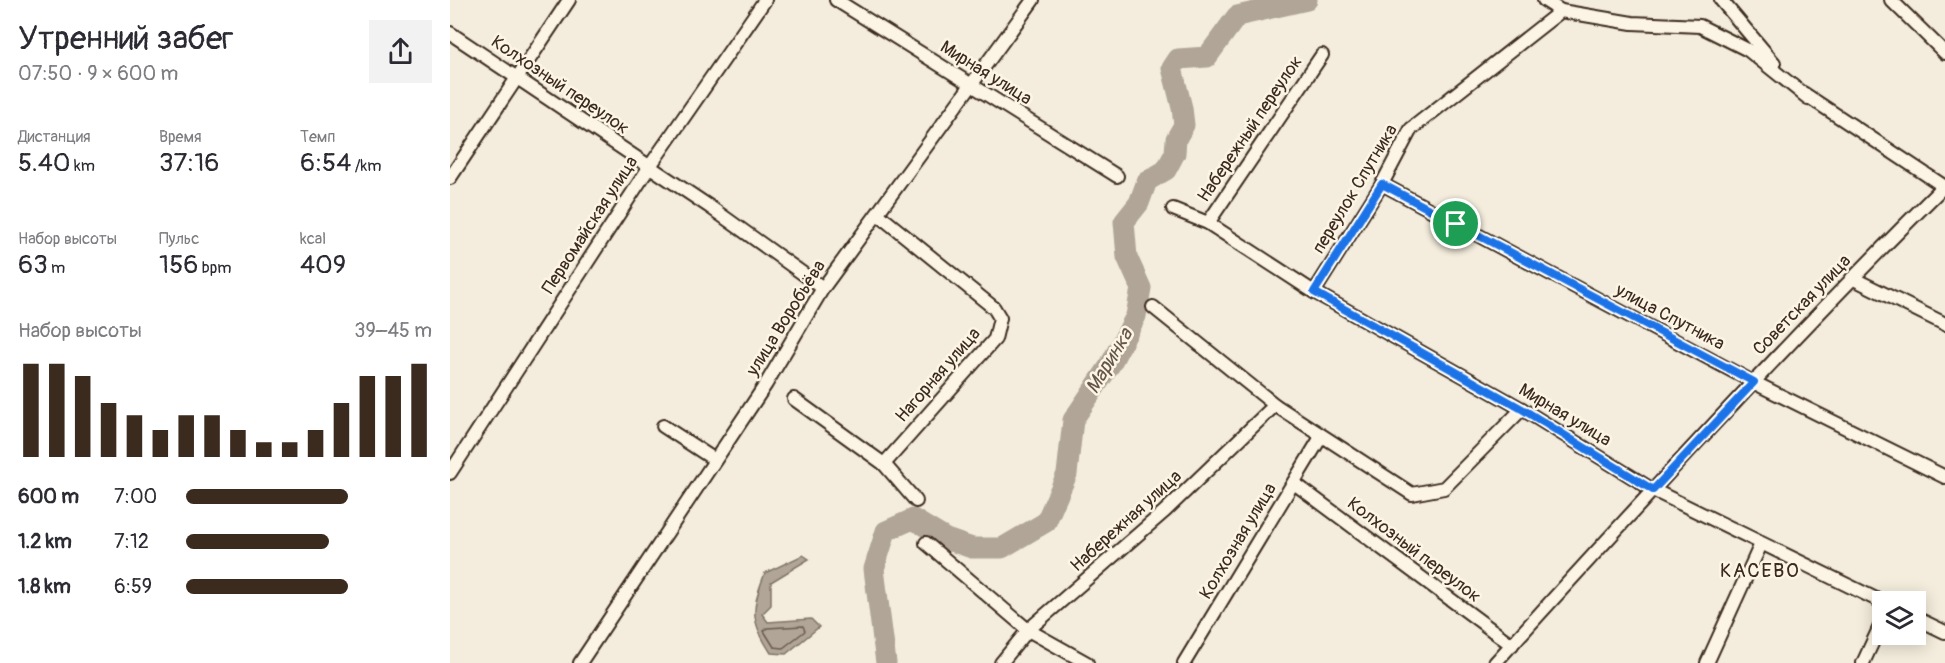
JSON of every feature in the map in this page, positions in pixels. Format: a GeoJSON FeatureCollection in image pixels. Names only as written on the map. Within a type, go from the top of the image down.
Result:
{"type":"FeatureCollection","features":[{"type":"Feature","properties":{"kind":"street"},"geometry":{"type":"LineString","coordinates":[[450,178],[569,0]]}},
{"type":"Feature","properties":{"kind":"street","name":"Первомайская улица"},"geometry":{"type":"LineString","coordinates":[[450,473],[650,166],[765,0]]}},
{"type":"Feature","properties":{"kind":"street","name":"Мирная улица"},"geometry":{"type":"LineString","coordinates":[[836,0],[1117,176]]}},
{"type":"Feature","properties":{"kind":"street","name":"улица Воробьёва"},"geometry":{"type":"LineString","coordinates":[[580,663],[766,384],[824,288],[1033,0]]}},
{"type":"Feature","properties":{"kind":"street"},"geometry":{"type":"LineString","coordinates":[[1544,0],[1561,11],[1632,23],[1700,26],[1748,50],[1808,98],[1944,187]]}},
{"type":"Feature","properties":{"kind":"street"},"geometry":{"type":"LineString","coordinates":[[1721,0],[1754,42],[1808,98]]}},
{"type":"Feature","properties":{"kind":"street"},"geometry":{"type":"LineString","coordinates":[[1891,0],[1945,53]]}},
{"type":"Feature","properties":{"kind":"street","name":"переулок Спутника"},"geometry":{"type":"LineString","coordinates":[[1314,292],[1382,184],[1411,129],[1561,11]]}},
{"type":"Feature","properties":{"kind":"street","name":"Колхозный переулок"},"geometry":{"type":"LineString","coordinates":[[450,33],[650,166],[824,288]]}},
{"type":"Feature","properties":{"kind":"street","name":"Набережный переулок"},"geometry":{"type":"LineString","coordinates":[[1208,223],[1322,55]]}},
{"type":"Feature","properties":{"kind":"street","name":"улица Спутника"},"geometry":{"type":"LineString","coordinates":[[1382,184],[1754,382],[1945,477]]}},
{"type":"Feature","properties":{"kind":"street","name":"Советская улица"},"geometry":{"type":"LineString","coordinates":[[1495,663],[1852,278],[1944,187]]}},
{"type":"Feature","properties":{"kind":"street","name":"Мирная улица"},"geometry":{"type":"LineString","coordinates":[[1173,208],[1208,223],[1314,292],[1522,409],[1653,490],[1872,597]]}},
{"type":"Feature","properties":{"kind":"street","name":"Нагорная улица"},"geometry":{"type":"LineString","coordinates":[[879,215],[994,308],[1000,318],[995,339],[884,464]]}},
{"type":"Feature","properties":{"kind":"street"},"geometry":{"type":"LineString","coordinates":[[1852,278],[1945,324]]}},
{"type":"Feature","properties":{"kind":"street"},"geometry":{"type":"LineString","coordinates":[[1153,307],[1275,405],[1412,494],[1444,488],[1522,409]]}},
{"type":"Feature","properties":{"kind":"street"},"geometry":{"type":"LineString","coordinates":[[794,399],[884,464],[916,501]]}},
{"type":"Feature","properties":{"kind":"street","name":"Набережная улица"},"geometry":{"type":"LineString","coordinates":[[1001,663],[1028,630],[1165,511],[1275,405]]}},
{"type":"Feature","properties":{"kind":"street"},"geometry":{"type":"LineString","coordinates":[[663,426],[715,460]]}},
{"type":"Feature","properties":{"kind":"street","name":"Колхозная улица"},"geometry":{"type":"LineString","coordinates":[[1185,663],[1321,437]]}},
{"type":"Feature","properties":{"kind":"street","name":"Колхозный переулок"},"geometry":{"type":"LineString","coordinates":[[1294,483],[1512,645]]}},
{"type":"Feature","properties":{"kind":"street"},"geometry":{"type":"LineString","coordinates":[[926,543],[1028,630],[1087,663]]}},
{"type":"Feature","properties":{"kind":"street"},"geometry":{"type":"LineString","coordinates":[[1707,663],[1761,544]]}},
{"type":"Feature","properties":{"kind":"street"},"geometry":{"type":"LineString","coordinates":[[1926,623],[1945,632]]}},
{"type":"Feature","properties":{"kind":"street"},"geometry":{"type":"LineString","coordinates":[[1863,663],[1872,644]]}},
{"type":"Feature","properties":{"kind":"water"},"geometry":{"type":"Polygon","coordinates":[[[803,555],[809,559],[771,582],[771,605],[762,614],[768,622],[811,619],[819,627],[786,654],[771,653],[756,623],[755,606],[760,585],[765,573],[803,555]]]}},
{"type":"Feature","properties":{"kind":"waterway","name":"Маринка"},"geometry":{"type":"LineString","coordinates":[[886,663],[874,569],[886,531],[913,519],[946,539],[972,548],[1002,548],[1046,522],[1067,474],[1073,420],[1110,365],[1136,316],[1141,288],[1127,257],[1124,222],[1139,203],[1147,181],[1166,170],[1175,153],[1176,139],[1184,125],[1172,68],[1178,59],[1207,57],[1237,16],[1307,0]]}},
{"type":"Feature","properties":{"kind":"district","name":"КАСЕВО"},"geometry":{"type":"Point","coordinates":[1760,570]}},
{"type":"Feature","properties":{"kind":"route"},"geometry":{"type":"LineString","coordinates":[[1382,184],[1456,224],[1754,382],[1653,490],[1522,409],[1314,292],[1382,184]]}}]}
